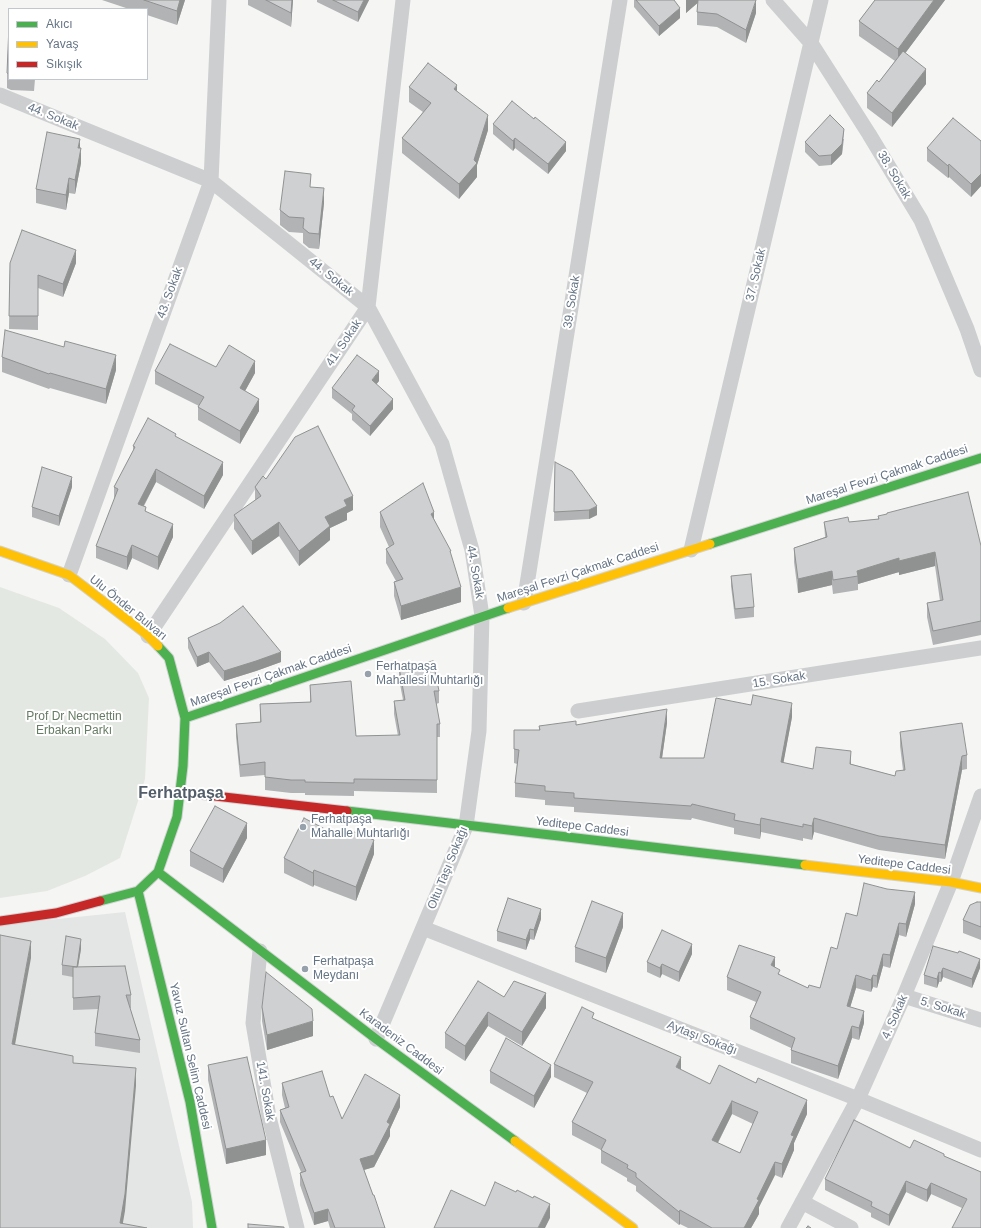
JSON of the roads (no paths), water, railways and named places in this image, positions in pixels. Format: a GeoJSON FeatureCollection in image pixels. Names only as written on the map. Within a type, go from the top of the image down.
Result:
{"type":"FeatureCollection","features":[{"type":"Feature","properties":{"kind":"street","name":"43. Sokak"},"geometry":{"type":"LineString","coordinates":[[69,575],[210,181],[220,0]]}},
{"type":"Feature","properties":{"kind":"street","name":"41. Sokak"},"geometry":{"type":"LineString","coordinates":[[148,636],[368,307],[403,0]]}},
{"type":"Feature","properties":{"kind":"street","name":"39. Sokak"},"geometry":{"type":"LineString","coordinates":[[524,603],[620,0]]}},
{"type":"Feature","properties":{"kind":"street","name":"38. Sokak"},"geometry":{"type":"LineString","coordinates":[[773,0],[811,42],[921,220],[967,329],[981,370]]}},
{"type":"Feature","properties":{"kind":"street","name":"37. Sokak"},"geometry":{"type":"LineString","coordinates":[[691,550],[821,0]]}},
{"type":"Feature","properties":{"kind":"street","name":"44. Sokak"},"geometry":{"type":"LineString","coordinates":[[0,95],[210,181],[368,307],[442,444],[472,550],[482,616]]}},
{"type":"Feature","properties":{"kind":"street","name":"Mareşal Fevzi Çakmak Caddesi"},"geometry":{"type":"LineString","coordinates":[[185,718],[482,616],[981,458]]}},
{"type":"Feature","properties":{"kind":"street","name":"Ulu Önder Bulvarı"},"geometry":{"type":"LineString","coordinates":[[0,551],[69,575],[148,636],[169,658],[185,718],[183,766],[177,817],[158,872],[138,891],[56,912],[0,921]]}},
{"type":"Feature","properties":{"kind":"street","name":"Oltu Taşı Sokağı"},"geometry":{"type":"LineString","coordinates":[[376,1038],[466,826],[479,731],[482,616]]}},
{"type":"Feature","properties":{"kind":"street","name":"15. Sokak"},"geometry":{"type":"LineString","coordinates":[[578,711],[981,648]]}},
{"type":"Feature","properties":{"kind":"street","name":"Yeditepe Caddesi"},"geometry":{"type":"LineString","coordinates":[[180,792],[951,882],[981,888]]}},
{"type":"Feature","properties":{"kind":"street","name":"4. Sokak"},"geometry":{"type":"LineString","coordinates":[[788,1228],[858,1099],[904,996],[951,882],[981,796]]}},
{"type":"Feature","properties":{"kind":"street","name":"Karadeniz Caddesi"},"geometry":{"type":"LineString","coordinates":[[158,872],[376,1038],[633,1228]]}},
{"type":"Feature","properties":{"kind":"street","name":"Yavuz Sultan Selim Caddesi"},"geometry":{"type":"LineString","coordinates":[[138,891],[190,1102],[212,1228]]}},
{"type":"Feature","properties":{"kind":"street","name":"Aytaşı Sokağı"},"geometry":{"type":"LineString","coordinates":[[423,928],[858,1099],[981,1150]]}},
{"type":"Feature","properties":{"kind":"street","name":"141. Sokak"},"geometry":{"type":"LineString","coordinates":[[260,951],[253,1023],[269,1117],[297,1228]]}},
{"type":"Feature","properties":{"kind":"street","name":"5. Sokak"},"geometry":{"type":"LineString","coordinates":[[904,996],[981,1020]]}},
{"type":"Feature","properties":{"kind":"street"},"geometry":{"type":"LineString","coordinates":[[802,1202],[851,1228]]}},
{"type":"Feature","properties":{"kind":"place","name":"Ferhatpaşa Mahallesi Muhtarlığı"},"geometry":{"type":"Point","coordinates":[368,674]}},
{"type":"Feature","properties":{"kind":"place","name":"Ferhatpaşa Mahalle Muhtarlığı"},"geometry":{"type":"Point","coordinates":[303,827]}},
{"type":"Feature","properties":{"kind":"place","name":"Ferhatpaşa Meydanı"},"geometry":{"type":"Point","coordinates":[305,969]}},
{"type":"Feature","properties":{"kind":"district","name":"Ferhatpaşa"},"geometry":{"type":"Point","coordinates":[181,794]}},
{"type":"Feature","properties":{"kind":"park label","name":"Prof Dr Necmettin Erbakan Parkı"},"geometry":{"type":"Point","coordinates":[74,724]}}]}
